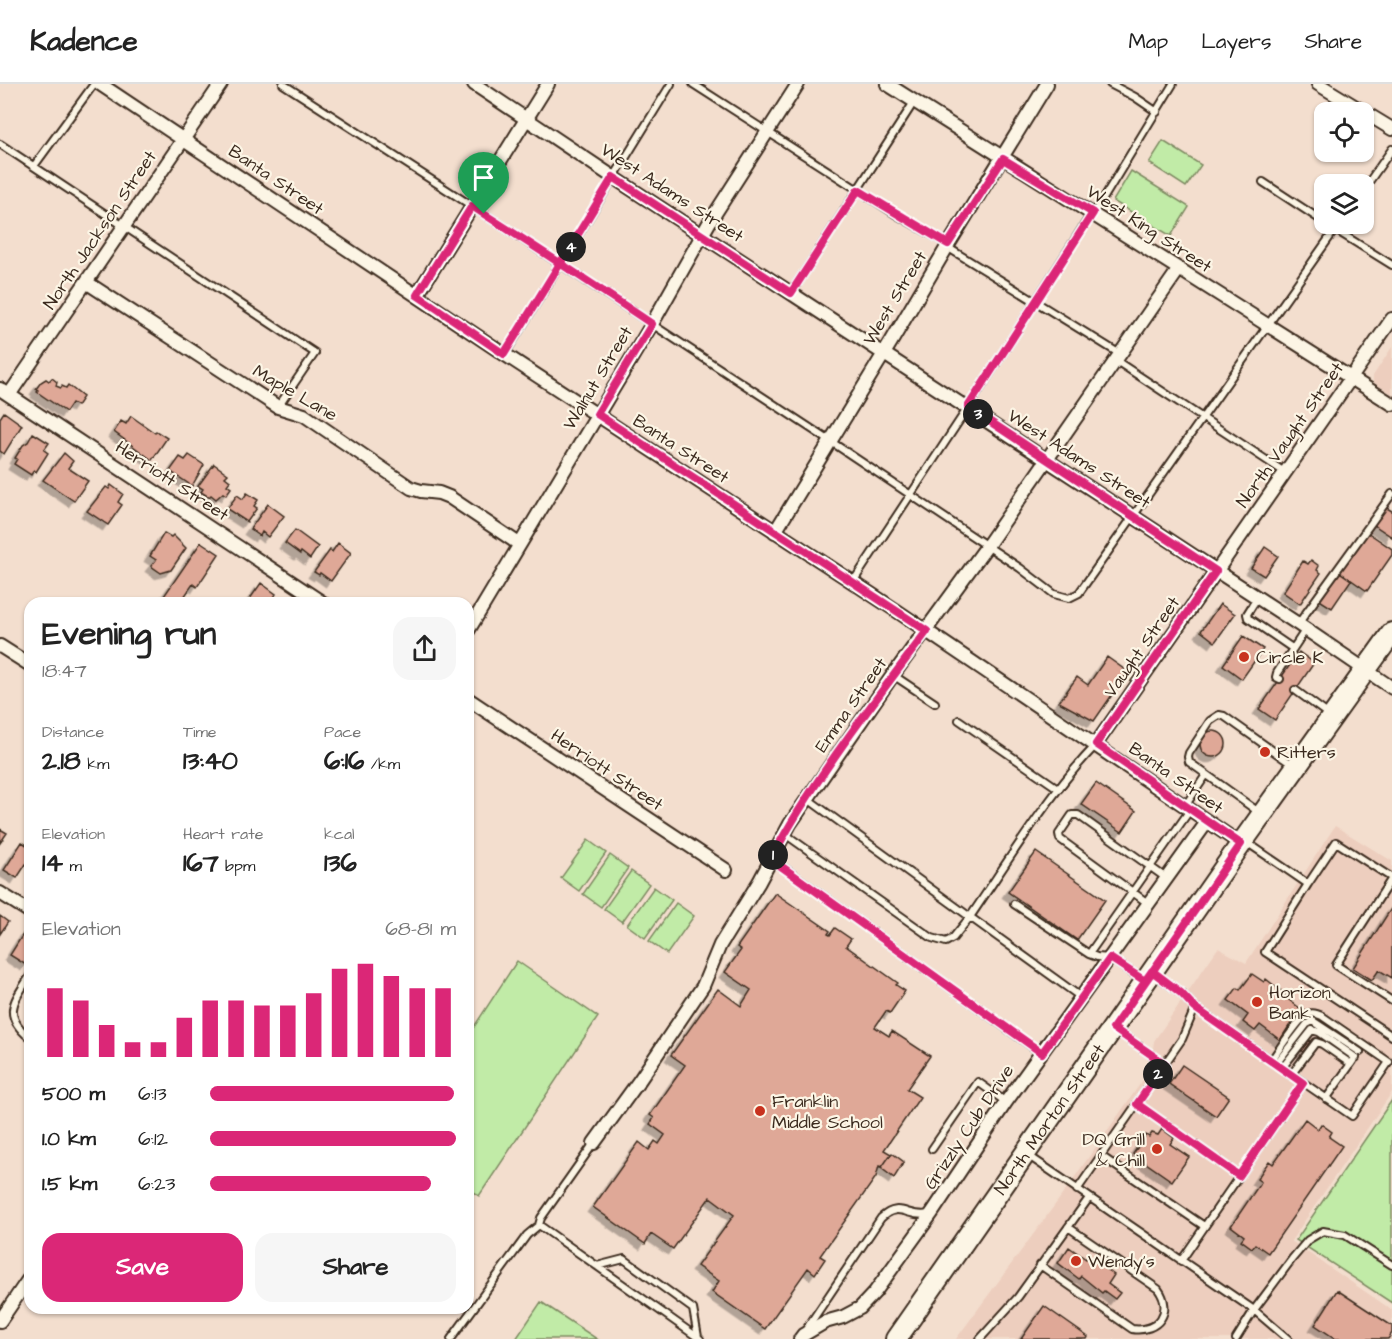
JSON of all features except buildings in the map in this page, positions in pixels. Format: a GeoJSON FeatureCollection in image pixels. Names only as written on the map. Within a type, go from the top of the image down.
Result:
{"type":"FeatureCollection","features":[{"type":"Feature","properties":{"kind":"main road","name":"North Morton Street"},"geometry":{"type":"LineString","coordinates":[[896,1339],[1148,976],[1391,636]]}},
{"type":"Feature","properties":{"kind":"street","name":"Banta Street"},"geometry":{"type":"LineString","coordinates":[[100,84],[504,354],[927,631],[1096,744],[1207,822],[1243,842]]}},
{"type":"Feature","properties":{"kind":"street","name":"North Jackson Street"},"geometry":{"type":"LineString","coordinates":[[4,392],[86,282],[221,84]]}},
{"type":"Feature","properties":{"kind":"street","name":"West Adams Street"},"geometry":{"type":"LineString","coordinates":[[474,84],[1302,626],[1392,688]]}},
{"type":"Feature","properties":{"kind":"street"},"geometry":{"type":"LineString","coordinates":[[417,295],[548,84]]}},
{"type":"Feature","properties":{"kind":"street","name":"Walnut Street"},"geometry":{"type":"LineString","coordinates":[[474,621],[652,324],[702,235],[798,84]]}},
{"type":"Feature","properties":{"kind":"street","name":"West King Street"},"geometry":{"type":"LineString","coordinates":[[887,84],[1392,404]]}},
{"type":"Feature","properties":{"kind":"street","name":"West Street"},"geometry":{"type":"LineString","coordinates":[[775,532],[1047,84]]}},
{"type":"Feature","properties":{"kind":"street"},"geometry":{"type":"LineString","coordinates":[[1318,84],[1392,129]]}},
{"type":"Feature","properties":{"kind":"street","name":"Emma Street"},"geometry":{"type":"LineString","coordinates":[[594,1143],[703,986],[720,945],[784,834],[807,799],[893,675],[987,546],[1179,269]]}},
{"type":"Feature","properties":{"kind":"street","name":"Maple Lane"},"geometry":{"type":"LineString","coordinates":[[86,282],[278,407],[304,415],[411,488],[449,497],[519,544]]}},
{"type":"Feature","properties":{"kind":"street","name":"North Vaught Street"},"geometry":{"type":"LineString","coordinates":[[1216,571],[1287,473],[1392,320]]}},
{"type":"Feature","properties":{"kind":"street","name":"Herriott Street"},"geometry":{"type":"LineString","coordinates":[[4,392],[314,597]]}},
{"type":"Feature","properties":{"kind":"street","name":"Vaught Street"},"geometry":{"type":"LineString","coordinates":[[1096,744],[1216,571]]}},
{"type":"Feature","properties":{"kind":"street"},"geometry":{"type":"LineString","coordinates":[[0,646],[24,662]]}},
{"type":"Feature","properties":{"kind":"street","name":"Herriott Street"},"geometry":{"type":"LineString","coordinates":[[474,703],[726,870]]}},
{"type":"Feature","properties":{"kind":"street","name":"Grizzly Cub Drive"},"geometry":{"type":"LineString","coordinates":[[801,1337],[825,1322],[843,1317],[860,1308],[875,1292],[932,1213],[1006,1102],[1207,822]]}},
{"type":"Feature","properties":{"kind":"street"},"geometry":{"type":"LineString","coordinates":[[0,892],[24,908]]}},
{"type":"Feature","properties":{"kind":"street"},"geometry":{"type":"LineString","coordinates":[[0,1321],[24,1286]]}},
{"type":"Feature","properties":{"kind":"lane"},"geometry":{"type":"LineString","coordinates":[[34,166],[94,84]]}},
{"type":"Feature","properties":{"kind":"lane"},"geometry":{"type":"LineString","coordinates":[[283,84],[830,441],[1031,576],[1054,594],[1069,598],[1079,593],[1331,234]]}},
{"type":"Feature","properties":{"kind":"lane"},"geometry":{"type":"LineString","coordinates":[[504,354],[671,84]]}},
{"type":"Feature","properties":{"kind":"lane"},"geometry":{"type":"LineString","coordinates":[[693,84],[1035,302],[1117,357],[1201,418],[1287,473]]}},
{"type":"Feature","properties":{"kind":"lane"},"geometry":{"type":"LineString","coordinates":[[1110,84],[1157,112]]}},
{"type":"Feature","properties":{"kind":"lane"},"geometry":{"type":"LineString","coordinates":[[853,582],[1100,204],[1173,84]]}},
{"type":"Feature","properties":{"kind":"lane"},"geometry":{"type":"LineString","coordinates":[[791,293],[914,102]]}},
{"type":"Feature","properties":{"kind":"lane"},"geometry":{"type":"LineString","coordinates":[[0,144],[315,353],[278,407]]}},
{"type":"Feature","properties":{"kind":"lane"},"geometry":{"type":"LineString","coordinates":[[1374,175],[1392,149]]}},
{"type":"Feature","properties":{"kind":"lane"},"geometry":{"type":"LineString","coordinates":[[1263,182],[1314,216]]}},
{"type":"Feature","properties":{"kind":"lane"},"geometry":{"type":"LineString","coordinates":[[1348,234],[1392,265]]}},
{"type":"Feature","properties":{"kind":"lane"},"geometry":{"type":"LineString","coordinates":[[1280,679],[1276,677],[1276,673],[1292,648],[1302,626],[1392,494]]}},
{"type":"Feature","properties":{"kind":"lane"},"geometry":{"type":"LineString","coordinates":[[1257,598],[1247,614],[1248,618],[1292,648]]}},
{"type":"Feature","properties":{"kind":"lane"},"geometry":{"type":"LineString","coordinates":[[893,675],[935,703]]}},
{"type":"Feature","properties":{"kind":"lane"},"geometry":{"type":"LineString","coordinates":[[1295,690],[1332,717]]}},
{"type":"Feature","properties":{"kind":"lane"},"geometry":{"type":"LineString","coordinates":[[1263,815],[1194,767],[1188,757],[1209,721],[1219,715],[1224,716],[1296,768]]}},
{"type":"Feature","properties":{"kind":"lane"},"geometry":{"type":"LineString","coordinates":[[959,720],[1059,789]]}},
{"type":"Feature","properties":{"kind":"lane"},"geometry":{"type":"LineString","coordinates":[[784,834],[932,938],[946,942],[953,938],[970,917],[1059,789],[1096,744]]}},
{"type":"Feature","properties":{"kind":"lane"},"geometry":{"type":"LineString","coordinates":[[1089,954],[1150,867],[1206,775]]}},
{"type":"Feature","properties":{"kind":"lane"},"geometry":{"type":"LineString","coordinates":[[807,799],[1082,998]]}},
{"type":"Feature","properties":{"kind":"lane"},"geometry":{"type":"LineString","coordinates":[[1149,904],[1060,839],[1059,834],[1072,815],[1077,815],[1167,879]]}},
{"type":"Feature","properties":{"kind":"lane"},"geometry":{"type":"LineString","coordinates":[[1243,842],[1308,884]]}},
{"type":"Feature","properties":{"kind":"lane"},"geometry":{"type":"LineString","coordinates":[[1392,1001],[1336,965],[1392,878],[1336,842],[1265,952],[1392,1036]]}},
{"type":"Feature","properties":{"kind":"lane"},"geometry":{"type":"LineString","coordinates":[[771,859],[1042,1053]]}},
{"type":"Feature","properties":{"kind":"lane"},"geometry":{"type":"LineString","coordinates":[[1014,904],[1089,954],[1110,958],[1181,993],[1195,1008],[1291,1075],[1352,1116],[1389,1062],[1360,1052],[1312,1030],[1276,1064]]}},
{"type":"Feature","properties":{"kind":"lane"},"geometry":{"type":"LineString","coordinates":[[24,985],[16,997],[12,1014],[15,1024],[24,1032]]}},
{"type":"Feature","properties":{"kind":"lane"},"geometry":{"type":"LineString","coordinates":[[1077,1190],[1182,1039],[1195,1008]]}},
{"type":"Feature","properties":{"kind":"lane"},"geometry":{"type":"LineString","coordinates":[[1276,1064],[1301,1020],[1313,1013],[1322,1016],[1360,1052]]}},
{"type":"Feature","properties":{"kind":"lane"},"geometry":{"type":"LineString","coordinates":[[1113,1028],[1165,1064]]}},
{"type":"Feature","properties":{"kind":"lane"},"geometry":{"type":"LineString","coordinates":[[1291,1075],[1316,1042],[1351,1064]]}},
{"type":"Feature","properties":{"kind":"lane"},"geometry":{"type":"LineString","coordinates":[[1326,1099],[1360,1052]]}},
{"type":"Feature","properties":{"kind":"lane"},"geometry":{"type":"LineString","coordinates":[[932,1149],[978,1082],[1006,1102]]}},
{"type":"Feature","properties":{"kind":"lane"},"geometry":{"type":"LineString","coordinates":[[1181,1261],[1303,1083]]}},
{"type":"Feature","properties":{"kind":"lane"},"geometry":{"type":"LineString","coordinates":[[1137,1104],[1239,1176]]}},
{"type":"Feature","properties":{"kind":"lane"},"geometry":{"type":"LineString","coordinates":[[474,1308],[527,1235],[539,1225],[541,1218],[594,1143]]}},
{"type":"Feature","properties":{"kind":"lane"},"geometry":{"type":"LineString","coordinates":[[1024,1153],[1254,1310],[1288,1339]]}},
{"type":"Feature","properties":{"kind":"lane"},"geometry":{"type":"LineString","coordinates":[[1101,1156],[1204,1226]]}},
{"type":"Feature","properties":{"kind":"lane"},"geometry":{"type":"LineString","coordinates":[[980,1339],[1018,1297],[1089,1198]]}},
{"type":"Feature","properties":{"kind":"lane"},"geometry":{"type":"LineString","coordinates":[[801,1337],[875,1227],[889,1211],[897,1209],[917,1215],[932,1213]]}},
{"type":"Feature","properties":{"kind":"lane"},"geometry":{"type":"LineString","coordinates":[[539,1225],[699,1338]]}},
{"type":"Feature","properties":{"kind":"lane"},"geometry":{"type":"LineString","coordinates":[[1040,1265],[1132,1329],[1144,1331],[1154,1326],[1161,1318],[1165,1308],[1164,1297],[1158,1288],[1068,1227]]}},
{"type":"Feature","properties":{"kind":"lane"},"geometry":{"type":"LineString","coordinates":[[1236,1339],[1254,1310],[1308,1240],[1323,1231],[1345,1235],[1392,1265]]}},
{"type":"Feature","properties":{"kind":"lane"},"geometry":{"type":"LineString","coordinates":[[597,1266],[624,1260],[693,1309],[699,1338]]}},
{"type":"Feature","properties":{"kind":"lane"},"geometry":{"type":"LineString","coordinates":[[451,1339],[469,1314]]}},
{"type":"Feature","properties":{"kind":"shaded area"},"geometry":{"type":"Polygon","coordinates":[[[1392,347],[1392,394],[1373,382],[1373,376],[1392,347]]]}},
{"type":"Feature","properties":{"kind":"shaded area"},"geometry":{"type":"Polygon","coordinates":[[[1335,826],[1392,861],[1392,1092],[1291,1241],[1392,1310],[1392,1339],[956,1339],[1060,1198],[1150,1070],[1154,1041],[1218,948],[1246,963],[1335,826]]]}},
{"type":"Feature","properties":{"kind":"green space"},"geometry":{"type":"Polygon","coordinates":[[[1163,141],[1201,165],[1186,187],[1149,163],[1163,141]]]}},
{"type":"Feature","properties":{"kind":"green space"},"geometry":{"type":"Polygon","coordinates":[[[1131,171],[1189,207],[1171,236],[1113,201],[1131,171]]]}},
{"type":"Feature","properties":{"kind":"green space"},"geometry":{"type":"Polygon","coordinates":[[[588,840],[606,853],[579,891],[561,878],[588,840]]]}},
{"type":"Feature","properties":{"kind":"green space"},"geometry":{"type":"Polygon","coordinates":[[[610,855],[628,868],[601,907],[583,894],[610,855]]]}},
{"type":"Feature","properties":{"kind":"green space"},"geometry":{"type":"Polygon","coordinates":[[[631,871],[649,884],[622,922],[604,909],[631,871]]]}},
{"type":"Feature","properties":{"kind":"green space"},"geometry":{"type":"Polygon","coordinates":[[[654,887],[672,900],[645,938],[627,925],[654,887]]]}},
{"type":"Feature","properties":{"kind":"green space"},"geometry":{"type":"Polygon","coordinates":[[[676,903],[694,916],[667,954],[649,941],[676,903]]]}},
{"type":"Feature","properties":{"kind":"green space"},"geometry":{"type":"Polygon","coordinates":[[[517,961],[598,1017],[479,1196],[474,1193],[474,1027],[517,961]]]}},
{"type":"Feature","properties":{"kind":"green space"},"geometry":{"type":"Polygon","coordinates":[[[1392,1100],[1392,1303],[1296,1240],[1392,1100]]]}},
{"type":"Feature","properties":{"kind":"green space"},"geometry":{"type":"Polygon","coordinates":[[[541,1302],[597,1339],[516,1339],[541,1302]]]}},
{"type":"Feature","properties":{"kind":"place","name":"Circle K"},"geometry":{"type":"Point","coordinates":[1244,657]}},
{"type":"Feature","properties":{"kind":"place","name":"Ritters"},"geometry":{"type":"Point","coordinates":[1265,752]}},
{"type":"Feature","properties":{"kind":"place","name":"Horizon Bank"},"geometry":{"type":"Point","coordinates":[1257,1002]}},
{"type":"Feature","properties":{"kind":"place","name":"Franklin Middle School"},"geometry":{"type":"Point","coordinates":[760,1111]}},
{"type":"Feature","properties":{"kind":"place","name":"DQ Grill & Chill"},"geometry":{"type":"Point","coordinates":[1157,1149]}},
{"type":"Feature","properties":{"kind":"place","name":"Wendy's"},"geometry":{"type":"Point","coordinates":[1076,1261]}},
{"type":"Feature","properties":{"kind":"route"},"geometry":{"type":"LineString","coordinates":[[484,214],[472,206],[417,295],[504,354],[560,264],[613,177],[791,293],[858,190],[927,234],[948,244],[1003,159],[1093,213],[968,407],[1216,571],[1096,744],[1241,844],[1145,981],[1113,1028],[1165,1064],[1137,1104],[1239,1176],[1303,1083],[1195,1008],[1181,993],[1152,971],[1145,981],[1110,958],[1042,1053],[771,859],[790,824],[893,675],[927,631],[597,414],[652,324],[639,315],[560,264],[484,214]]}}]}
